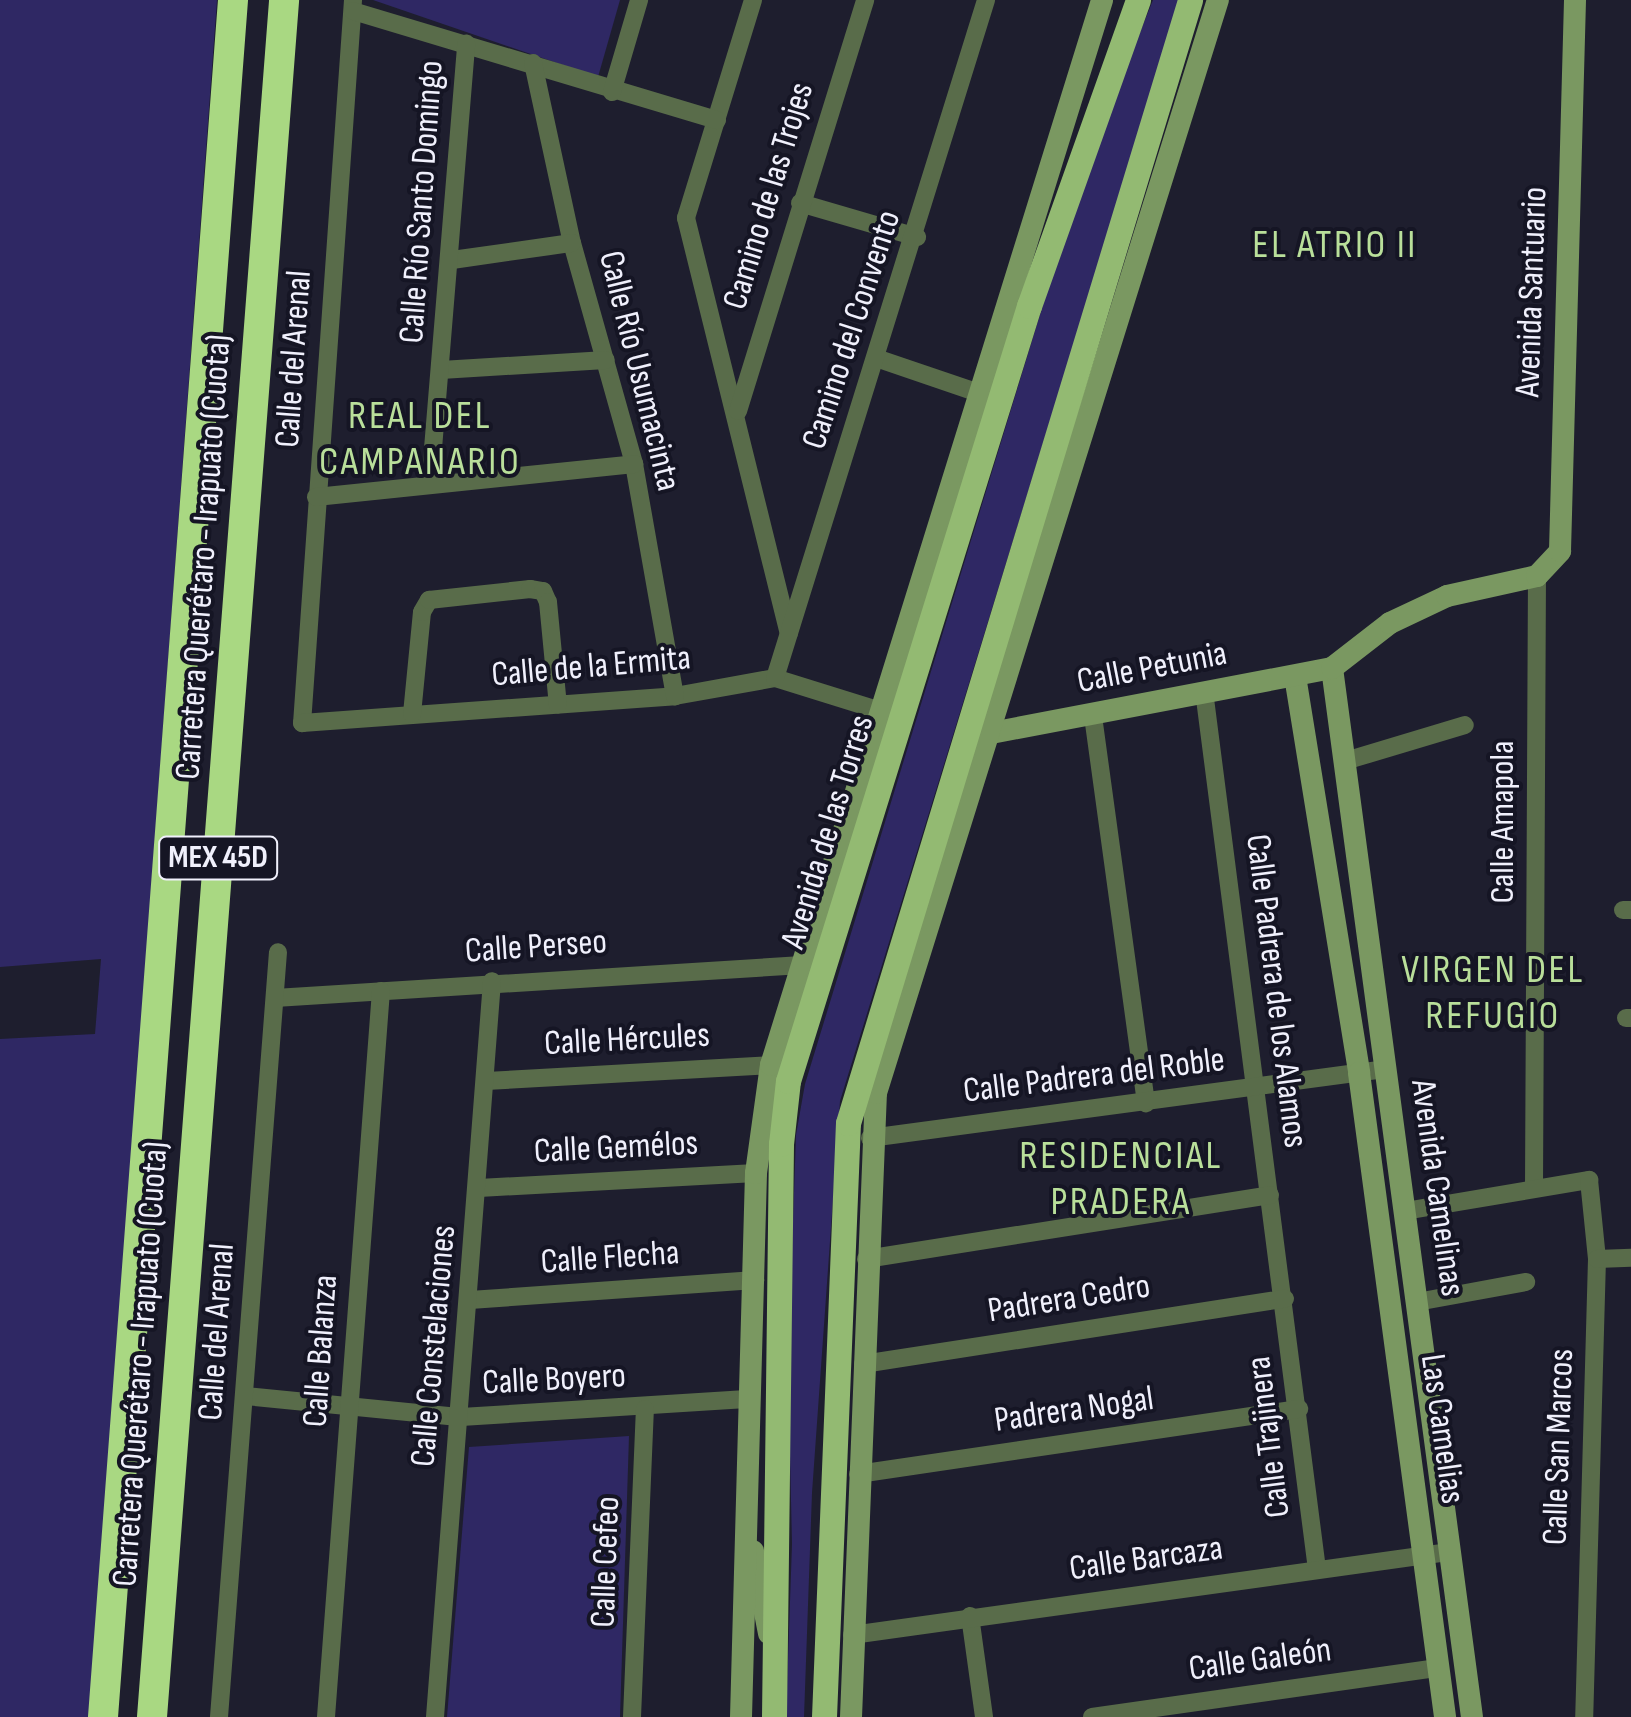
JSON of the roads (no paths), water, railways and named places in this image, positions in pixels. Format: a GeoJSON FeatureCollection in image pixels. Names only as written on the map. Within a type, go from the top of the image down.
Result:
{"type":"FeatureCollection","features":[{"type":"Feature","properties":{"kind":"highway","name":"Carretera Querétaro - Irapuato (Cuota)"},"geometry":{"type":"LineString","coordinates":[[103,1717],[232,0]]}},
{"type":"Feature","properties":{"kind":"highway","name":"Carretera Querétaro - Irapuato (Cuota)"},"geometry":{"type":"LineString","coordinates":[[152,1717],[284,0]]}},
{"type":"Feature","properties":{"kind":"main road","name":"Avenida de las Torres"},"geometry":{"type":"LineString","coordinates":[[774,1717],[788,1081],[1030,306],[1138,0]]}},
{"type":"Feature","properties":{"kind":"main road"},"geometry":{"type":"LineString","coordinates":[[824,1717],[848,1122],[1190,0]]}},
{"type":"Feature","properties":{"kind":"street"},"geometry":{"type":"LineString","coordinates":[[612,92],[638,0]]}},
{"type":"Feature","properties":{"kind":"street"},"geometry":{"type":"LineString","coordinates":[[752,0],[686,218],[737,411],[789,634]]}},
{"type":"Feature","properties":{"kind":"street","name":"Camino de las Trojes"},"geometry":{"type":"LineString","coordinates":[[737,411],[864,0]]}},
{"type":"Feature","properties":{"kind":"street","name":"Camino del Convento"},"geometry":{"type":"LineString","coordinates":[[775,678],[916,237],[986,0]]}},
{"type":"Feature","properties":{"kind":"street","name":"Avenida de las Torres"},"geometry":{"type":"LineString","coordinates":[[741,1717],[746,1399],[755,1280],[756,1172],[772,1065],[1102,0]]}},
{"type":"Feature","properties":{"kind":"street"},"geometry":{"type":"LineString","coordinates":[[851,1717],[870,1138],[876,1094],[1218,0]]}},
{"type":"Feature","properties":{"kind":"street","name":"Avenida Santuario"},"geometry":{"type":"LineString","coordinates":[[1537,576],[1560,550],[1574,0]]}},
{"type":"Feature","properties":{"kind":"street"},"geometry":{"type":"LineString","coordinates":[[353,5],[612,92],[717,120]]}},
{"type":"Feature","properties":{"kind":"street","name":"Calle del Arenal"},"geometry":{"type":"LineString","coordinates":[[302,723],[353,5]]}},
{"type":"Feature","properties":{"kind":"street","name":"Calle Río Santo Domingo"},"geometry":{"type":"LineString","coordinates":[[430,484],[452,260],[466,43]]}},
{"type":"Feature","properties":{"kind":"street","name":"Calle Río Usumacinta"},"geometry":{"type":"LineString","coordinates":[[534,64],[572,243],[634,464],[675,696]]}},
{"type":"Feature","properties":{"kind":"street"},"geometry":{"type":"LineString","coordinates":[[800,203],[916,237]]}},
{"type":"Feature","properties":{"kind":"street"},"geometry":{"type":"LineString","coordinates":[[452,260],[572,243]]}},
{"type":"Feature","properties":{"kind":"street"},"geometry":{"type":"LineString","coordinates":[[876,358],[979,393]]}},
{"type":"Feature","properties":{"kind":"street"},"geometry":{"type":"LineString","coordinates":[[441,370],[606,360]]}},
{"type":"Feature","properties":{"kind":"street"},"geometry":{"type":"LineString","coordinates":[[316,497],[634,464]]}},
{"type":"Feature","properties":{"kind":"street"},"geometry":{"type":"LineString","coordinates":[[1332,668],[1390,623],[1448,596],[1537,576]]}},
{"type":"Feature","properties":{"kind":"street","name":"Calle Amapola"},"geometry":{"type":"LineString","coordinates":[[1534,1187],[1537,576]]}},
{"type":"Feature","properties":{"kind":"street"},"geometry":{"type":"LineString","coordinates":[[412,714],[422,612],[429,600],[530,589],[542,591],[548,602],[558,704]]}},
{"type":"Feature","properties":{"kind":"street","name":"Calle Petunia"},"geometry":{"type":"LineString","coordinates":[[986,734],[1332,668]]}},
{"type":"Feature","properties":{"kind":"street","name":"Avenida Camelinas"},"geometry":{"type":"LineString","coordinates":[[1332,668],[1472,1717]]}},
{"type":"Feature","properties":{"kind":"street","name":"Las Camelias"},"geometry":{"type":"LineString","coordinates":[[1295,676],[1359,1073],[1445,1717]]}},
{"type":"Feature","properties":{"kind":"street","name":"Calle de la Ermita"},"geometry":{"type":"LineString","coordinates":[[302,723],[675,696],[775,678],[881,711]]}},
{"type":"Feature","properties":{"kind":"street","name":"Calle Padrera de los Alamos"},"geometry":{"type":"LineString","coordinates":[[1204,691],[1285,1299]]}},
{"type":"Feature","properties":{"kind":"street"},"geometry":{"type":"LineString","coordinates":[[1093,716],[1146,1103]]}},
{"type":"Feature","properties":{"kind":"street"},"geometry":{"type":"LineString","coordinates":[[1345,761],[1464,725]]}},
{"type":"Feature","properties":{"kind":"street","name":"Calle del Arenal"},"geometry":{"type":"LineString","coordinates":[[218,1717],[278,952]]}},
{"type":"Feature","properties":{"kind":"street","name":"Calle Perseo"},"geometry":{"type":"LineString","coordinates":[[275,998],[492,981],[802,965]]}},
{"type":"Feature","properties":{"kind":"street","name":"Calle Constelaciones"},"geometry":{"type":"LineString","coordinates":[[435,1717],[479,1188],[492,981]]}},
{"type":"Feature","properties":{"kind":"street","name":"Calle Balanza"},"geometry":{"type":"LineString","coordinates":[[326,1717],[382,991]]}},
{"type":"Feature","properties":{"kind":"street","name":"Calle Hércules"},"geometry":{"type":"LineString","coordinates":[[486,1081],[772,1065]]}},
{"type":"Feature","properties":{"kind":"street","name":"Calle Padrera del Roble"},"geometry":{"type":"LineString","coordinates":[[870,1138],[1386,1069]]}},
{"type":"Feature","properties":{"kind":"street","name":"Calle Gemélos"},"geometry":{"type":"LineString","coordinates":[[479,1188],[756,1172]]}},
{"type":"Feature","properties":{"kind":"street","name":"Calle San Marcos"},"geometry":{"type":"LineString","coordinates":[[1534,1187],[1589,1180],[1597,1259],[1584,1717]]}},
{"type":"Feature","properties":{"kind":"street"},"geometry":{"type":"LineString","coordinates":[[1405,1211],[1534,1187]]}},
{"type":"Feature","properties":{"kind":"street"},"geometry":{"type":"LineString","coordinates":[[866,1259],[1270,1195]]}},
{"type":"Feature","properties":{"kind":"street"},"geometry":{"type":"LineString","coordinates":[[1597,1259],[1631,1258]]}},
{"type":"Feature","properties":{"kind":"street","name":"Calle Flecha"},"geometry":{"type":"LineString","coordinates":[[470,1300],[755,1280]]}},
{"type":"Feature","properties":{"kind":"street"},"geometry":{"type":"LineString","coordinates":[[1417,1302],[1526,1282]]}},
{"type":"Feature","properties":{"kind":"street","name":"Padrera Cedro"},"geometry":{"type":"LineString","coordinates":[[862,1364],[1285,1299]]}},
{"type":"Feature","properties":{"kind":"street","name":"Calle Trajinera"},"geometry":{"type":"LineString","coordinates":[[1285,1299],[1317,1569]]}},
{"type":"Feature","properties":{"kind":"street","name":"Calle Boyero"},"geometry":{"type":"LineString","coordinates":[[245,1396],[461,1417],[645,1409],[746,1399]]}},
{"type":"Feature","properties":{"kind":"street","name":"Calle Cefeo"},"geometry":{"type":"LineString","coordinates":[[632,1717],[645,1409]]}},
{"type":"Feature","properties":{"kind":"street","name":"Padrera Nogal"},"geometry":{"type":"LineString","coordinates":[[858,1474],[1299,1409]]}},
{"type":"Feature","properties":{"kind":"street"},"geometry":{"type":"LineString","coordinates":[[744,1503],[775,1666]]}},
{"type":"Feature","properties":{"kind":"street","name":"Calle Barcaza"},"geometry":{"type":"LineString","coordinates":[[852,1635],[1449,1552]]}},
{"type":"Feature","properties":{"kind":"street"},"geometry":{"type":"LineString","coordinates":[[970,1616],[984,1717]]}},
{"type":"Feature","properties":{"kind":"street","name":"Calle Galeón"},"geometry":{"type":"LineString","coordinates":[[1092,1717],[1438,1668]]}},
{"type":"Feature","properties":{"kind":"district","name":"EL ATRIO II"},"geometry":{"type":"Point","coordinates":[1335,245]}},
{"type":"Feature","properties":{"kind":"district","name":"REAL DEL CAMPANARIO"},"geometry":{"type":"Point","coordinates":[420,439]}},
{"type":"Feature","properties":{"kind":"district","name":"VIRGEN DEL REFUGIO"},"geometry":{"type":"Point","coordinates":[1493,993]}},
{"type":"Feature","properties":{"kind":"district","name":"RESIDENCIAL PRADERA"},"geometry":{"type":"Point","coordinates":[1121,1179]}}]}
